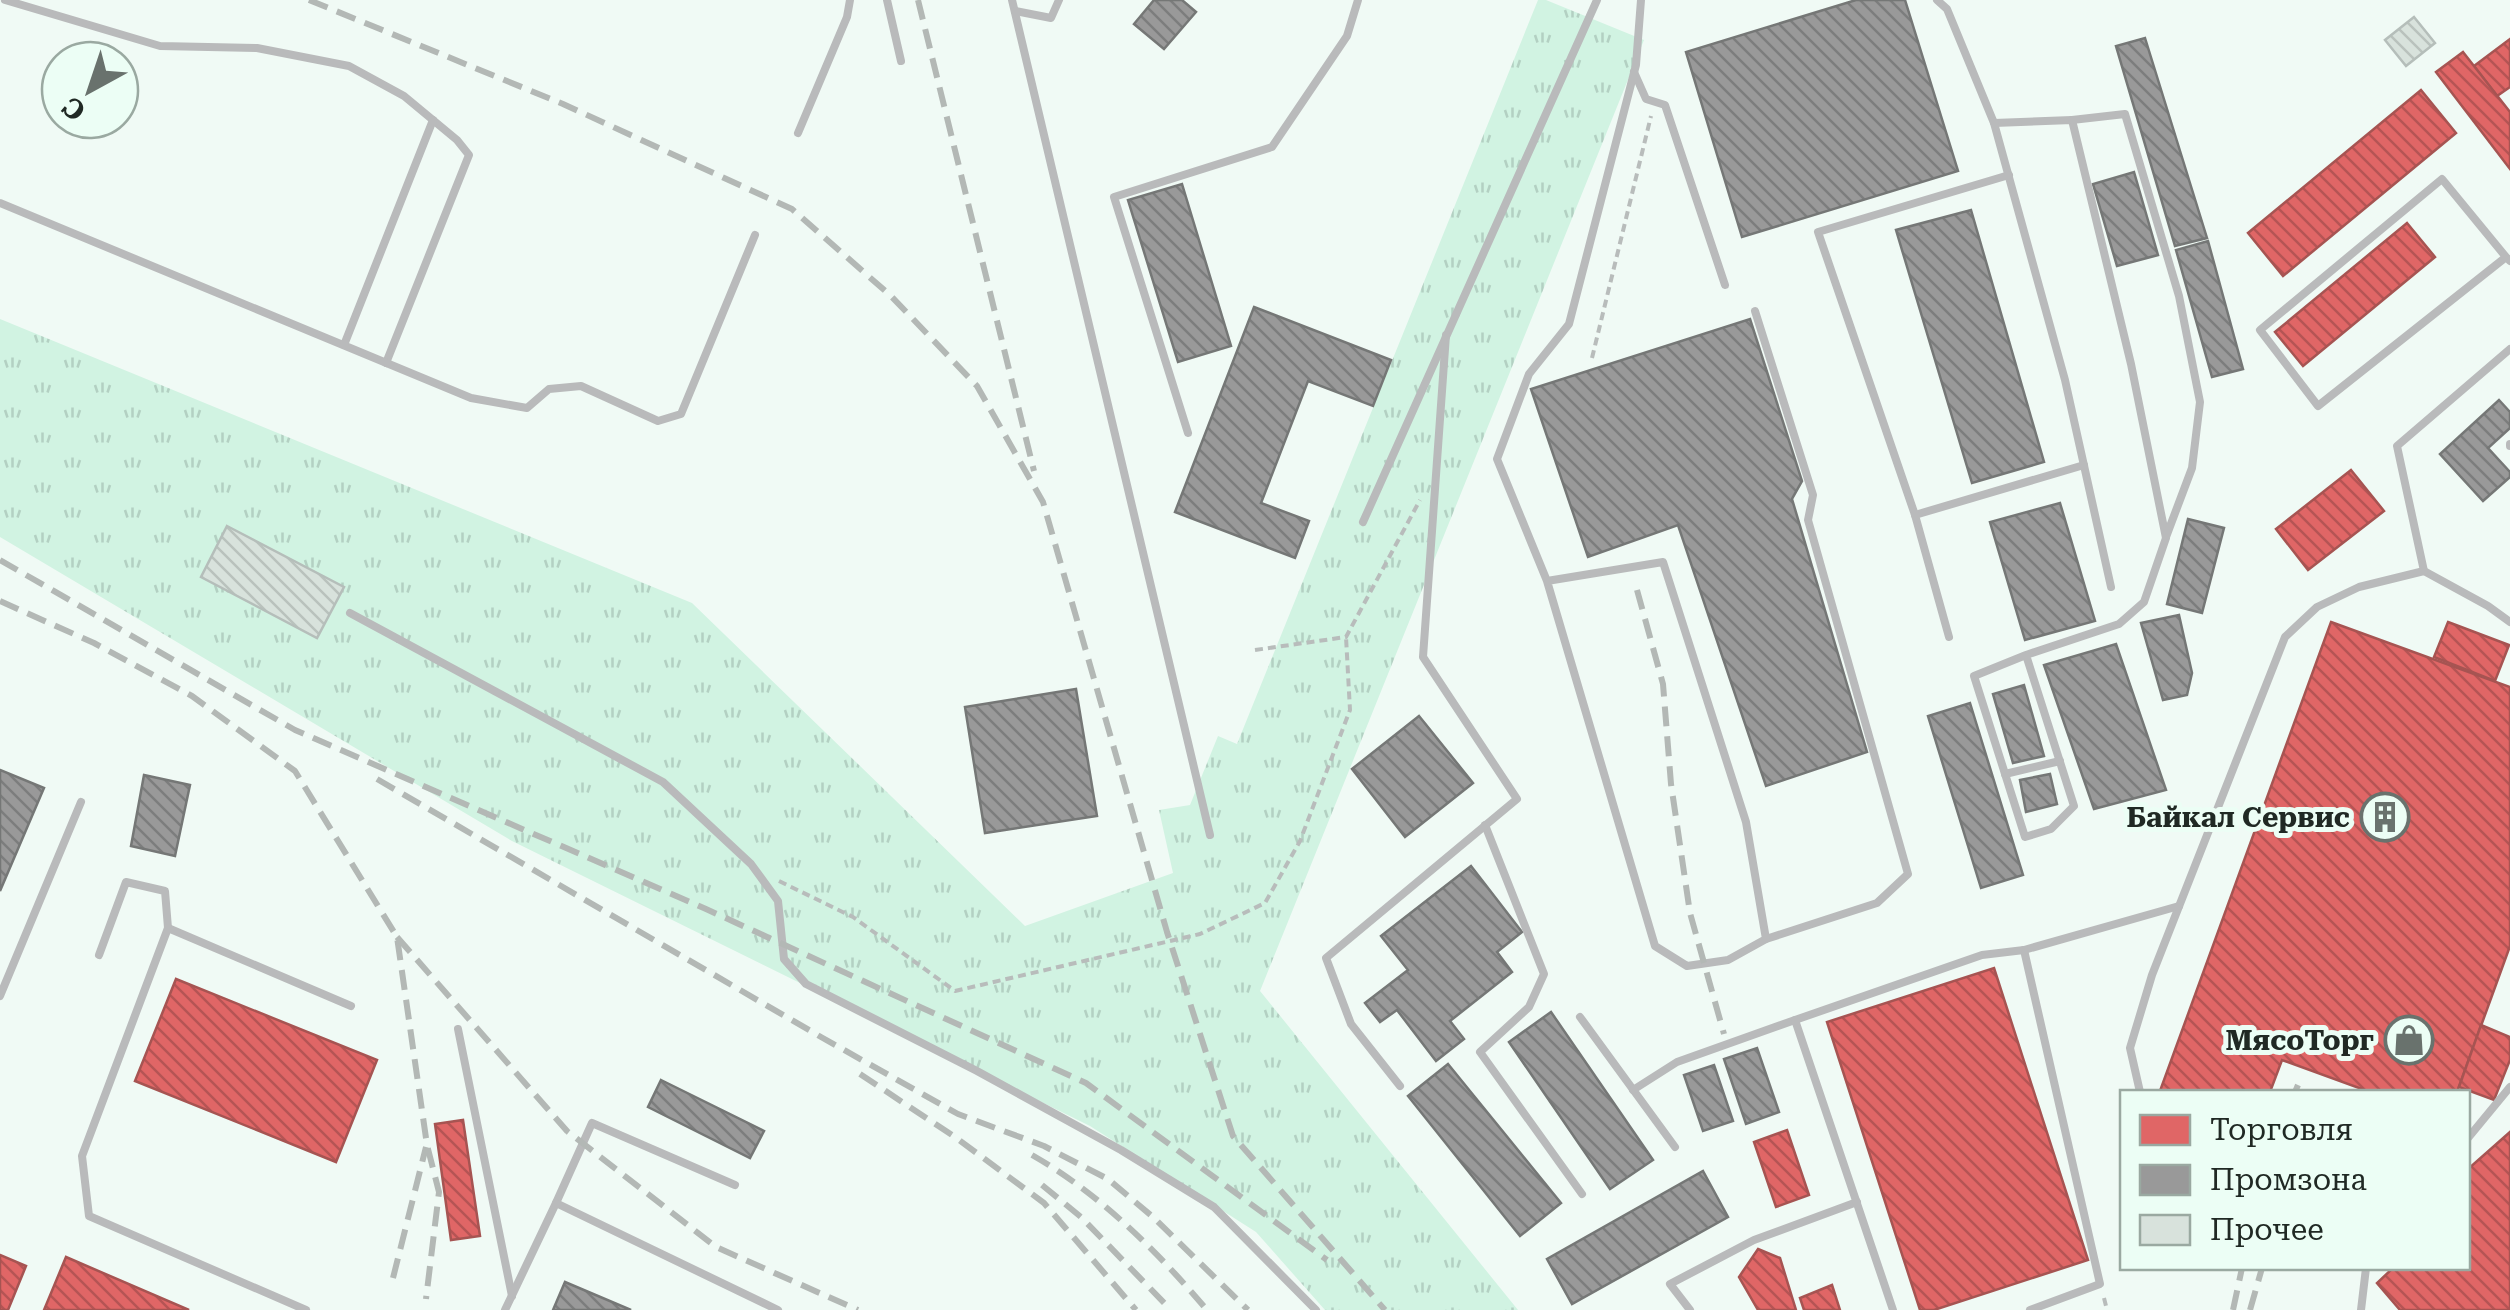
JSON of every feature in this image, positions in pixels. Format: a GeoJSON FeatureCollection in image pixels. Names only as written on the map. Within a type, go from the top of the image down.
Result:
{"type":"FeatureCollection","features":[{"type":"Feature","properties":{"kind":"lane"},"geometry":{"type":"LineString","coordinates":[[5,0],[160,46],[257,48],[349,66],[404,96],[433,120],[469,155],[386,363]]}},
{"type":"Feature","properties":{"kind":"lane"},"geometry":{"type":"LineString","coordinates":[[798,133],[847,17],[850,0]]}},
{"type":"Feature","properties":{"kind":"lane"},"geometry":{"type":"LineString","coordinates":[[887,0],[902,61]]}},
{"type":"Feature","properties":{"kind":"lane"},"geometry":{"type":"LineString","coordinates":[[1012,0],[1210,835]]}},
{"type":"Feature","properties":{"kind":"lane"},"geometry":{"type":"LineString","coordinates":[[1015,12],[1052,18],[1058,0]]}},
{"type":"Feature","properties":{"kind":"lane"},"geometry":{"type":"LineString","coordinates":[[1188,434],[1114,197],[1272,147],[1347,36],[1358,0]]}},
{"type":"Feature","properties":{"kind":"lane"},"geometry":{"type":"LineString","coordinates":[[1363,522],[1597,0]]}},
{"type":"Feature","properties":{"kind":"lane"},"geometry":{"type":"LineString","coordinates":[[1640,0],[1634,72],[1569,324],[1529,374],[1497,459],[1547,581],[1655,946],[1687,966],[1728,960],[1766,939],[1876,903],[1908,874],[1808,520],[1813,495],[1755,311]]}},
{"type":"Feature","properties":{"kind":"lane"},"geometry":{"type":"LineString","coordinates":[[1937,0],[1946,9],[1994,122],[2065,380],[2111,586]]}},
{"type":"Feature","properties":{"kind":"lane"},"geometry":{"type":"LineString","coordinates":[[1634,72],[1646,99],[1664,105],[1725,285]]}},
{"type":"Feature","properties":{"kind":"lane"},"geometry":{"type":"LineString","coordinates":[[1994,122],[2124,114],[2178,296],[2200,402],[2192,468],[2144,602],[2119,624],[2026,654],[1974,676],[2025,837],[2051,829],[2074,806],[2026,654]]}},
{"type":"Feature","properties":{"kind":"lane"},"geometry":{"type":"LineString","coordinates":[[344,345],[433,120]]}},
{"type":"Feature","properties":{"kind":"lane"},"geometry":{"type":"LineString","coordinates":[[2072,120],[2130,364],[2166,538]]}},
{"type":"Feature","properties":{"kind":"lane"},"geometry":{"type":"LineString","coordinates":[[1949,638],[1916,515],[1818,232],[2009,175]]}},
{"type":"Feature","properties":{"kind":"lane"},"geometry":{"type":"LineString","coordinates":[[2442,178],[2508,259],[2318,406],[2260,330],[2442,178]]}},
{"type":"Feature","properties":{"kind":"lane"},"geometry":{"type":"LineString","coordinates":[[0,204],[471,398],[527,408],[549,390],[580,386],[658,421],[681,414],[755,235]]}},
{"type":"Feature","properties":{"kind":"lane"},"geometry":{"type":"LineString","coordinates":[[1400,1086],[1351,1024],[1326,958],[1517,799],[1423,657],[1446,336]]}},
{"type":"Feature","properties":{"kind":"lane"},"geometry":{"type":"LineString","coordinates":[[2424,571],[2397,446],[2510,350]]}},
{"type":"Feature","properties":{"kind":"lane"},"geometry":{"type":"LineString","coordinates":[[1916,515],[2084,465]]}},
{"type":"Feature","properties":{"kind":"lane"},"geometry":{"type":"LineString","coordinates":[[1547,581],[1663,562],[1746,822],[1766,939]]}},
{"type":"Feature","properties":{"kind":"lane"},"geometry":{"type":"LineString","coordinates":[[2140,1090],[2130,1048],[2152,975],[2285,637],[2316,607],[2360,587],[2424,571],[2510,622]]}},
{"type":"Feature","properties":{"kind":"lane"},"geometry":{"type":"LineString","coordinates":[[350,613],[663,782],[752,864],[778,901],[784,959],[806,984],[1009,1089],[1214,1207],[1316,1310]]}},
{"type":"Feature","properties":{"kind":"lane"},"geometry":{"type":"LineString","coordinates":[[2005,774],[2060,760]]}},
{"type":"Feature","properties":{"kind":"lane"},"geometry":{"type":"LineString","coordinates":[[0,996],[81,802]]}},
{"type":"Feature","properties":{"kind":"lane"},"geometry":{"type":"LineString","coordinates":[[1485,825],[1544,974],[1529,1007],[1480,1052],[1582,1194]]}},
{"type":"Feature","properties":{"kind":"lane"},"geometry":{"type":"LineString","coordinates":[[99,954],[126,882],[165,890],[168,928],[82,1156],[89,1216],[306,1310]]}},
{"type":"Feature","properties":{"kind":"lane"},"geometry":{"type":"LineString","coordinates":[[1634,1090],[1677,1062],[1982,955],[2024,950],[2179,906]]}},
{"type":"Feature","properties":{"kind":"lane"},"geometry":{"type":"LineString","coordinates":[[168,928],[351,1006]]}},
{"type":"Feature","properties":{"kind":"lane"},"geometry":{"type":"LineString","coordinates":[[2024,950],[2100,1284],[2030,1310]]}},
{"type":"Feature","properties":{"kind":"lane"},"geometry":{"type":"LineString","coordinates":[[1580,1017],[1675,1147]]}},
{"type":"Feature","properties":{"kind":"lane"},"geometry":{"type":"LineString","coordinates":[[1795,1020],[1893,1310]]}},
{"type":"Feature","properties":{"kind":"lane"},"geometry":{"type":"LineString","coordinates":[[458,1029],[512,1296]]}},
{"type":"Feature","properties":{"kind":"lane"},"geometry":{"type":"LineString","coordinates":[[2470,1136],[2510,1087]]}},
{"type":"Feature","properties":{"kind":"lane"},"geometry":{"type":"LineString","coordinates":[[505,1310],[592,1123],[735,1185]]}},
{"type":"Feature","properties":{"kind":"lane"},"geometry":{"type":"LineString","coordinates":[[1690,1310],[1670,1284],[1754,1240],[1857,1202]]}},
{"type":"Feature","properties":{"kind":"lane"},"geometry":{"type":"LineString","coordinates":[[556,1203],[778,1310]]}},
{"type":"Feature","properties":{"kind":"lane"},"geometry":{"type":"LineString","coordinates":[[2361,1310],[2366,1270]]}},
{"type":"Feature","properties":{"kind":"path"},"geometry":{"type":"LineString","coordinates":[[1592,358],[1654,102]]}},
{"type":"Feature","properties":{"kind":"path"},"geometry":{"type":"LineString","coordinates":[[773,878],[853,917],[955,990],[1200,934],[1265,903],[1300,841],[1350,710],[1346,638],[1437,470]]}},
{"type":"Feature","properties":{"kind":"path"},"geometry":{"type":"LineString","coordinates":[[1256,650],[1346,638]]}},
{"type":"Feature","properties":{"kind":"green space"},"geometry":{"type":"Polygon","coordinates":[[[1538,0],[1644,40],[1260,991],[1518,1310],[1325,1310],[1256,1232],[1090,1126],[512,841],[0,537],[0,319],[692,603],[1025,926],[1173,873],[1159,810],[1190,805],[1218,736],[1237,744],[1538,0]]]}},
{"type":"Feature","properties":{"kind":"building: Торговля"},"geometry":{"type":"Polygon","coordinates":[[[2510,39],[2510,87],[2497,96],[2474,66],[2510,39]]]}},
{"type":"Feature","properties":{"kind":"building: Торговля"},"geometry":{"type":"Polygon","coordinates":[[[2463,52],[2510,112],[2510,169],[2436,72],[2463,52]]]}},
{"type":"Feature","properties":{"kind":"building: Торговля"},"geometry":{"type":"Polygon","coordinates":[[[2421,90],[2456,133],[2283,276],[2248,233],[2421,90]]]}},
{"type":"Feature","properties":{"kind":"building: Торговля"},"geometry":{"type":"Polygon","coordinates":[[[2407,223],[2435,257],[2303,366],[2275,332],[2407,223]]]}},
{"type":"Feature","properties":{"kind":"building: Торговля"},"geometry":{"type":"Polygon","coordinates":[[[2351,470],[2384,511],[2308,570],[2276,529],[2351,470]]]}},
{"type":"Feature","properties":{"kind":"building: Торговля","name":"Байкал Сервис"},"geometry":{"type":"Polygon","coordinates":[[[2331,622],[2510,687],[2510,946],[2458,1090],[2364,1090],[2282,1060],[2271,1090],[2160,1090],[2331,622]]]}},
{"type":"Feature","properties":{"kind":"building: Торговля"},"geometry":{"type":"Polygon","coordinates":[[[2448,622],[2509,645],[2495,681],[2434,657],[2448,622]]]}},
{"type":"Feature","properties":{"kind":"building: Торговля"},"geometry":{"type":"Polygon","coordinates":[[[1994,968],[2088,1260],[1934,1310],[1920,1310],[1827,1022],[1994,968]]]}},
{"type":"Feature","properties":{"kind":"building: Торговля"},"geometry":{"type":"Polygon","coordinates":[[[176,979],[377,1060],[336,1162],[135,1081],[176,979]]]}},
{"type":"Feature","properties":{"kind":"building: Торговля"},"geometry":{"type":"Polygon","coordinates":[[[2481,1025],[2510,1037],[2510,1060],[2494,1100],[2459,1087],[2481,1025]]]}},
{"type":"Feature","properties":{"kind":"building: Торговля"},"geometry":{"type":"Polygon","coordinates":[[[463,1120],[480,1236],[451,1240],[435,1124],[463,1120]]]}},
{"type":"Feature","properties":{"kind":"building: Торговля"},"geometry":{"type":"Polygon","coordinates":[[[1787,1130],[1809,1195],[1776,1207],[1754,1142],[1787,1130]]]}},
{"type":"Feature","properties":{"kind":"building: Торговля"},"geometry":{"type":"Polygon","coordinates":[[[2510,1132],[2510,1310],[2400,1310],[2377,1283],[2391,1270],[2470,1270],[2470,1167],[2510,1132]]]}},
{"type":"Feature","properties":{"kind":"building: Торговля"},"geometry":{"type":"Polygon","coordinates":[[[1758,1249],[1780,1258],[1796,1310],[1758,1310],[1739,1277],[1758,1249]]]}},
{"type":"Feature","properties":{"kind":"building: Торговля"},"geometry":{"type":"Polygon","coordinates":[[[0,1255],[26,1266],[8,1310],[0,1310],[0,1255]]]}},
{"type":"Feature","properties":{"kind":"building: Торговля"},"geometry":{"type":"Polygon","coordinates":[[[66,1257],[189,1310],[44,1310],[66,1257]]]}},
{"type":"Feature","properties":{"kind":"building: Торговля"},"geometry":{"type":"Polygon","coordinates":[[[1832,1285],[1840,1310],[1804,1310],[1800,1298],[1832,1285]]]}},
{"type":"Feature","properties":{"kind":"building: Промзона"},"geometry":{"type":"Polygon","coordinates":[[[1154,0],[1182,0],[1196,12],[1164,49],[1134,24],[1154,0]]]}},
{"type":"Feature","properties":{"kind":"building: Промзона"},"geometry":{"type":"Polygon","coordinates":[[[1856,0],[1905,0],[1958,171],[1742,237],[1686,52],[1856,0]]]}},
{"type":"Feature","properties":{"kind":"building: Промзона"},"geometry":{"type":"Polygon","coordinates":[[[2145,38],[2207,238],[2175,246],[2116,46],[2145,38]]]}},
{"type":"Feature","properties":{"kind":"building: Промзона"},"geometry":{"type":"Polygon","coordinates":[[[2134,172],[2158,255],[2117,266],[2093,184],[2134,172]]]}},
{"type":"Feature","properties":{"kind":"building: Промзона"},"geometry":{"type":"Polygon","coordinates":[[[1182,184],[1231,346],[1178,362],[1128,200],[1182,184]]]}},
{"type":"Feature","properties":{"kind":"building: Промзона"},"geometry":{"type":"Polygon","coordinates":[[[1971,210],[2044,462],[1972,483],[1896,230],[1971,210]]]}},
{"type":"Feature","properties":{"kind":"building: Промзона"},"geometry":{"type":"Polygon","coordinates":[[[2208,241],[2243,369],[2212,377],[2176,250],[2208,241]]]}},
{"type":"Feature","properties":{"kind":"building: Промзона"},"geometry":{"type":"Polygon","coordinates":[[[1254,307],[1391,360],[1373,406],[1308,381],[1261,503],[1309,521],[1295,558],[1175,512],[1254,307]]]}},
{"type":"Feature","properties":{"kind":"building: Промзона"},"geometry":{"type":"Polygon","coordinates":[[[1750,319],[1802,481],[1792,499],[1867,752],[1766,786],[1678,525],[1588,557],[1531,389],[1750,319]]]}},
{"type":"Feature","properties":{"kind":"building: Промзона"},"geometry":{"type":"Polygon","coordinates":[[[2499,400],[2510,412],[2510,428],[2488,448],[2510,472],[2510,477],[2483,501],[2440,454],[2499,400]]]}},
{"type":"Feature","properties":{"kind":"building: Промзона"},"geometry":{"type":"Polygon","coordinates":[[[2060,503],[2095,621],[2025,640],[1990,522],[2060,503]]]}},
{"type":"Feature","properties":{"kind":"building: Промзона"},"geometry":{"type":"Polygon","coordinates":[[[2188,519],[2224,528],[2202,613],[2167,604],[2188,519]]]}},
{"type":"Feature","properties":{"kind":"building: Промзона"},"geometry":{"type":"Polygon","coordinates":[[[2179,615],[2192,673],[2187,695],[2163,700],[2141,623],[2179,615]]]}},
{"type":"Feature","properties":{"kind":"building: Промзона"},"geometry":{"type":"Polygon","coordinates":[[[2116,644],[2166,790],[2094,809],[2044,665],[2116,644]]]}},
{"type":"Feature","properties":{"kind":"building: Промзона"},"geometry":{"type":"Polygon","coordinates":[[[2024,685],[2044,756],[2013,763],[1993,694],[2024,685]]]}},
{"type":"Feature","properties":{"kind":"building: Промзона"},"geometry":{"type":"Polygon","coordinates":[[[1076,689],[1097,816],[985,833],[965,707],[1076,689]]]}},
{"type":"Feature","properties":{"kind":"building: Промзона"},"geometry":{"type":"Polygon","coordinates":[[[1970,703],[2023,875],[1981,888],[1928,716],[1970,703]]]}},
{"type":"Feature","properties":{"kind":"building: Промзона"},"geometry":{"type":"Polygon","coordinates":[[[1419,716],[1473,783],[1405,837],[1352,769],[1419,716]]]}},
{"type":"Feature","properties":{"kind":"building: Промзона"},"geometry":{"type":"Polygon","coordinates":[[[0,770],[44,788],[0,891],[0,770]]]}},
{"type":"Feature","properties":{"kind":"building: Промзона"},"geometry":{"type":"Polygon","coordinates":[[[2050,774],[2057,804],[2026,812],[2020,780],[2050,774]]]}},
{"type":"Feature","properties":{"kind":"building: Промзона"},"geometry":{"type":"Polygon","coordinates":[[[144,775],[190,785],[175,856],[131,846],[144,775]]]}},
{"type":"Feature","properties":{"kind":"building: Промзона"},"geometry":{"type":"Polygon","coordinates":[[[1471,866],[1522,932],[1497,952],[1512,972],[1450,1021],[1464,1039],[1436,1061],[1397,1010],[1380,1022],[1365,1003],[1408,970],[1381,936],[1471,866]]]}},
{"type":"Feature","properties":{"kind":"building: Промзона"},"geometry":{"type":"Polygon","coordinates":[[[1551,1012],[1653,1160],[1610,1189],[1509,1042],[1551,1012]]]}},
{"type":"Feature","properties":{"kind":"building: Промзона"},"geometry":{"type":"Polygon","coordinates":[[[1757,1048],[1779,1112],[1746,1124],[1724,1059],[1757,1048]]]}},
{"type":"Feature","properties":{"kind":"building: Промзона"},"geometry":{"type":"Polygon","coordinates":[[[1448,1064],[1561,1203],[1520,1236],[1408,1096],[1448,1064]]]}},
{"type":"Feature","properties":{"kind":"building: Промзона"},"geometry":{"type":"Polygon","coordinates":[[[1714,1065],[1733,1121],[1703,1131],[1684,1075],[1714,1065]]]}},
{"type":"Feature","properties":{"kind":"building: Промзона"},"geometry":{"type":"Polygon","coordinates":[[[661,1080],[764,1131],[750,1158],[648,1107],[661,1080]]]}},
{"type":"Feature","properties":{"kind":"building: Промзона"},"geometry":{"type":"Polygon","coordinates":[[[1703,1171],[1728,1217],[1572,1304],[1547,1259],[1703,1171]]]}},
{"type":"Feature","properties":{"kind":"building: Промзона"},"geometry":{"type":"Polygon","coordinates":[[[565,1282],[631,1310],[553,1310],[565,1282]]]}},
{"type":"Feature","properties":{"kind":"building: Прочее"},"geometry":{"type":"Polygon","coordinates":[[[2414,17],[2435,43],[2406,66],[2385,40],[2414,17]]]}},
{"type":"Feature","properties":{"kind":"building: Прочее"},"geometry":{"type":"Polygon","coordinates":[[[227,526],[344,587],[317,638],[201,577],[227,526]]]}},
{"type":"Feature","properties":{"kind":"railway"},"geometry":{"type":"LineString","coordinates":[[309,0],[563,104],[792,209],[891,296],[977,386],[1043,502],[1167,932],[1233,1136],[1385,1310]]}},
{"type":"Feature","properties":{"kind":"railway"},"geometry":{"type":"LineString","coordinates":[[918,0],[1034,471]]}},
{"type":"Feature","properties":{"kind":"railway"},"geometry":{"type":"LineString","coordinates":[[0,560],[295,730],[706,909],[1086,1083],[1327,1260]]}},
{"type":"Feature","properties":{"kind":"railway"},"geometry":{"type":"LineString","coordinates":[[1637,590],[1663,684],[1671,784],[1690,913],[1724,1034]]}},
{"type":"Feature","properties":{"kind":"railway"},"geometry":{"type":"LineString","coordinates":[[0,601],[94,643],[192,696],[295,771],[397,937],[427,1145],[439,1192],[426,1299]]}},
{"type":"Feature","properties":{"kind":"railway"},"geometry":{"type":"LineString","coordinates":[[377,779],[958,1114],[1044,1146],[1108,1179],[1248,1310]]}},
{"type":"Feature","properties":{"kind":"railway"},"geometry":{"type":"LineString","coordinates":[[397,937],[567,1131],[716,1247],[858,1310]]}},
{"type":"Feature","properties":{"kind":"railway"},"geometry":{"type":"LineString","coordinates":[[860,1074],[1044,1203],[1136,1310]]}},
{"type":"Feature","properties":{"kind":"railway"},"geometry":{"type":"LineString","coordinates":[[2296,1090],[2298,1085]]}},
{"type":"Feature","properties":{"kind":"railway"},"geometry":{"type":"LineString","coordinates":[[393,1278],[426,1147]]}},
{"type":"Feature","properties":{"kind":"railway"},"geometry":{"type":"LineString","coordinates":[[1032,1155],[1081,1187],[1126,1225],[1207,1310]]}},
{"type":"Feature","properties":{"kind":"railway"},"geometry":{"type":"LineString","coordinates":[[1042,1185],[1081,1217],[1171,1310]]}},
{"type":"Feature","properties":{"kind":"railway"},"geometry":{"type":"LineString","coordinates":[[2233,1310],[2242,1270]]}},
{"type":"Feature","properties":{"kind":"railway"},"geometry":{"type":"LineString","coordinates":[[2250,1310],[2261,1270]]}},
{"type":"Feature","properties":{"kind":"place","name":"Байкал Сервис"},"geometry":{"type":"Point","coordinates":[2385,817]}},
{"type":"Feature","properties":{"kind":"place","name":"МясоТорг"},"geometry":{"type":"Point","coordinates":[2409,1040]}}]}
